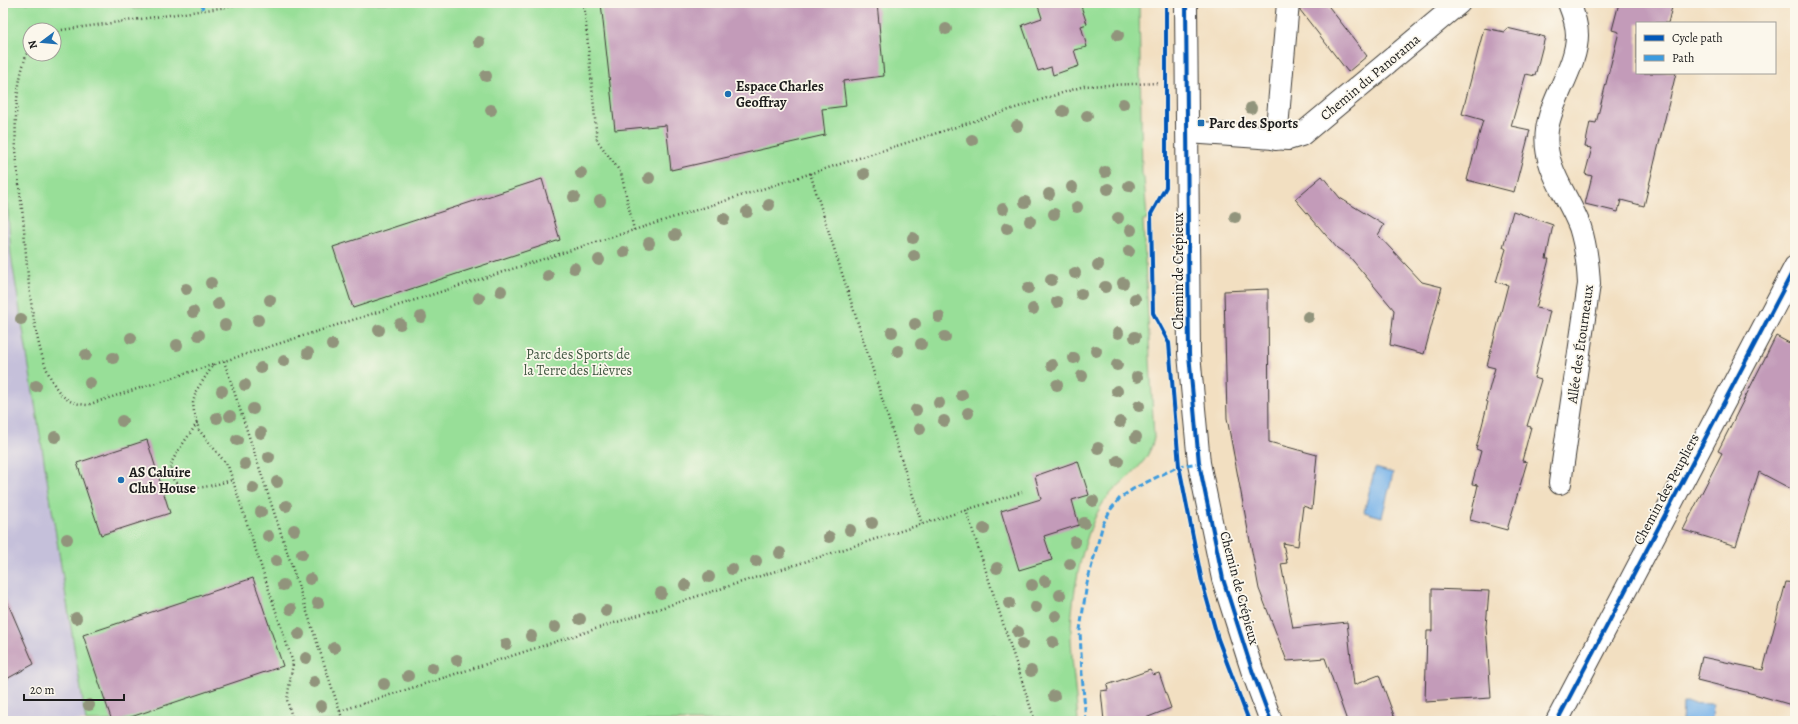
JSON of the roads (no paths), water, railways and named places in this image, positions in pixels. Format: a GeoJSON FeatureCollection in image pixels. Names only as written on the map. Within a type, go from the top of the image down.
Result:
{"type":"FeatureCollection","features":[{"type":"Feature","properties":{"kind":"street","name":"Chemin de Crépieux"},"geometry":{"type":"LineString","coordinates":[[1186,3],[1189,354],[1199,463],[1223,579],[1252,670],[1271,721]]}},
{"type":"Feature","properties":{"kind":"street"},"geometry":{"type":"LineString","coordinates":[[1276,139],[1288,3]]}},
{"type":"Feature","properties":{"kind":"street","name":"Chemin du Panorama"},"geometry":{"type":"LineString","coordinates":[[1188,132],[1276,139],[1288,139],[1301,135],[1459,3]]}},
{"type":"Feature","properties":{"kind":"street","name":"Allée des Étourneaux"},"geometry":{"type":"LineString","coordinates":[[1560,483],[1589,284],[1587,254],[1579,226],[1554,175],[1547,152],[1547,131],[1552,106],[1575,53],[1576,47],[1577,35],[1575,18],[1569,3]]}},
{"type":"Feature","properties":{"kind":"street","name":"Chemin des Peupliers"},"geometry":{"type":"LineString","coordinates":[[1557,721],[1795,267]]}},
{"type":"Feature","properties":{"kind":"water"},"geometry":{"type":"Polygon","coordinates":[[[1375,468],[1393,473],[1382,517],[1364,512],[1375,468]]]}},
{"type":"Feature","properties":{"kind":"water"},"geometry":{"type":"Polygon","coordinates":[[[1683,703],[1713,704],[1712,721],[1682,721],[1683,703]]]}},
{"type":"Feature","properties":{"kind":"place","name":"Espace Charles Geoffray"},"geometry":{"type":"Point","coordinates":[728,94]}},
{"type":"Feature","properties":{"kind":"place","name":"Parc des Sports"},"geometry":{"type":"Point","coordinates":[1201,123]}},
{"type":"Feature","properties":{"kind":"place","name":"AS Caluire Club House"},"geometry":{"type":"Point","coordinates":[121,480]}},
{"type":"Feature","properties":{"kind":"park label","name":"Parc des Sports de la Terre des Lièvres"},"geometry":{"type":"Point","coordinates":[578,362]}}]}
